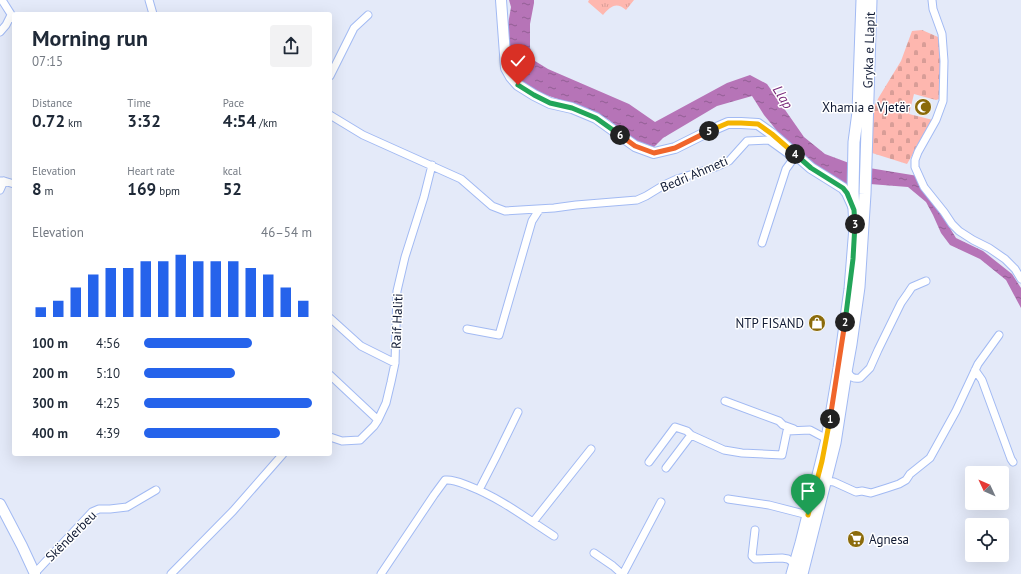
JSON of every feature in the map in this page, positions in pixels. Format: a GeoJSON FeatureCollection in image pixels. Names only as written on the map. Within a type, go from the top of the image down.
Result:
{"type":"FeatureCollection","features":[{"type":"Feature","properties":{"kind":"main road"},"geometry":{"type":"LineString","coordinates":[[501,0],[506,68],[518,85],[534,95],[550,103],[572,108],[596,118],[635,146],[654,153],[675,148],[728,123],[758,124],[772,134],[811,168],[843,188],[850,195]]}},
{"type":"Feature","properties":{"kind":"main road","name":"Gryka e Llapit"},"geometry":{"type":"LineString","coordinates":[[844,370],[855,227],[854,210],[850,195],[858,112],[862,0]]}},
{"type":"Feature","properties":{"kind":"main road","name":"Gryka e Llapit"},"geometry":{"type":"LineString","coordinates":[[794,569],[851,344],[859,287],[865,194],[871,0]]}},
{"type":"Feature","properties":{"kind":"main road","name":"Gryka e Llapit"},"geometry":{"type":"LineString","coordinates":[[802,574],[835,444],[837,404]]}},
{"type":"Feature","properties":{"kind":"main road","name":"Skënderbeu"},"geometry":{"type":"LineString","coordinates":[[0,504],[35,574]]}},
{"type":"Feature","properties":{"kind":"street"},"geometry":{"type":"LineString","coordinates":[[0,32],[12,17],[2,0]]}},
{"type":"Feature","properties":{"kind":"street"},"geometry":{"type":"LineString","coordinates":[[149,0],[152,12]]}},
{"type":"Feature","properties":{"kind":"street"},"geometry":{"type":"LineString","coordinates":[[932,0],[933,10],[942,34],[944,60],[943,101],[936,120],[918,152],[915,160],[915,167],[924,187],[952,224],[959,231],[997,253],[1009,262],[1021,279]]}},
{"type":"Feature","properties":{"kind":"street"},"geometry":{"type":"LineString","coordinates":[[332,72],[354,28],[368,14]]}},
{"type":"Feature","properties":{"kind":"street","name":"Bedri Ahmeti"},"geometry":{"type":"LineString","coordinates":[[332,116],[363,135],[462,179],[492,206],[505,211],[530,209],[539,210],[576,205],[638,200],[677,179],[729,162],[747,141],[769,140],[794,158],[786,169],[762,243]]}},
{"type":"Feature","properties":{"kind":"street","name":"Raif Haliti"},"geometry":{"type":"LineString","coordinates":[[332,438],[342,441],[360,440],[374,426],[386,403],[395,364],[397,291],[405,257],[424,197],[432,165]]}},
{"type":"Feature","properties":{"kind":"street"},"geometry":{"type":"LineString","coordinates":[[0,190],[2,181],[12,184]]}},
{"type":"Feature","properties":{"kind":"street"},"geometry":{"type":"LineString","coordinates":[[467,328],[499,335],[532,221],[539,210]]}},
{"type":"Feature","properties":{"kind":"street"},"geometry":{"type":"LineString","coordinates":[[844,370],[855,379],[860,378],[870,368],[901,303],[912,287],[926,281]]}},
{"type":"Feature","properties":{"kind":"street"},"geometry":{"type":"LineString","coordinates":[[332,320],[361,346],[395,364]]}},
{"type":"Feature","properties":{"kind":"street"},"geometry":{"type":"LineString","coordinates":[[826,480],[856,492],[871,492],[899,484],[906,480],[910,474],[930,458],[956,411],[978,364],[999,335]]}},
{"type":"Feature","properties":{"kind":"street"},"geometry":{"type":"LineString","coordinates":[[976,370],[982,380],[1013,462]]}},
{"type":"Feature","properties":{"kind":"street"},"geometry":{"type":"LineString","coordinates":[[332,377],[378,420]]}},
{"type":"Feature","properties":{"kind":"street"},"geometry":{"type":"LineString","coordinates":[[725,401],[779,421],[791,429],[800,431]]}},
{"type":"Feature","properties":{"kind":"street"},"geometry":{"type":"LineString","coordinates":[[479,490],[518,412]]}},
{"type":"Feature","properties":{"kind":"street"},"geometry":{"type":"LineString","coordinates":[[649,462],[675,427],[687,431],[691,435],[724,450],[742,453],[782,456],[787,431],[810,430],[827,439]]}},
{"type":"Feature","properties":{"kind":"street"},"geometry":{"type":"LineString","coordinates":[[666,468],[691,435]]}},
{"type":"Feature","properties":{"kind":"street"},"geometry":{"type":"LineString","coordinates":[[533,522],[591,449]]}},
{"type":"Feature","properties":{"kind":"street"},"geometry":{"type":"LineString","coordinates":[[171,574],[233,511],[281,456]]}},
{"type":"Feature","properties":{"kind":"street"},"geometry":{"type":"LineString","coordinates":[[381,574],[425,507],[445,480],[453,479],[490,495],[554,536]]}},
{"type":"Feature","properties":{"kind":"street","name":"Skënderbeu"},"geometry":{"type":"LineString","coordinates":[[35,574],[92,512],[99,509],[127,507],[156,490]]}},
{"type":"Feature","properties":{"kind":"street"},"geometry":{"type":"LineString","coordinates":[[728,499],[769,505],[808,515]]}},
{"type":"Feature","properties":{"kind":"street"},"geometry":{"type":"LineString","coordinates":[[594,553],[622,574],[661,502]]}},
{"type":"Feature","properties":{"kind":"street","name":"Gryka e Llapit"},"geometry":{"type":"LineString","coordinates":[[755,530],[752,556],[755,559],[788,559],[794,569]]}},
{"type":"Feature","properties":{"kind":"green space"},"geometry":{"type":"Polygon","coordinates":[[[589,0],[634,0],[626,10],[619,6],[613,6],[603,15],[588,2],[589,0]]]}},
{"type":"Feature","properties":{"kind":"green space"},"geometry":{"type":"Polygon","coordinates":[[[922,30],[938,37],[941,48],[939,99],[936,100],[914,94],[909,114],[933,120],[907,164],[869,152],[869,116],[901,61],[912,31],[922,30]]]}},
{"type":"Feature","properties":{"kind":"water"},"geometry":{"type":"Polygon","coordinates":[[[509,0],[534,0],[530,24],[530,48],[535,61],[548,69],[629,104],[655,122],[727,83],[750,75],[767,84],[804,137],[825,154],[857,166],[918,176],[926,182],[956,238],[983,251],[1012,274],[1021,288],[1021,308],[1006,280],[980,259],[950,245],[941,233],[926,202],[908,187],[870,184],[849,186],[817,171],[796,154],[764,115],[752,96],[717,106],[663,138],[653,148],[633,140],[609,120],[585,108],[534,91],[516,78],[510,66],[506,36],[511,7],[509,0]]]}},
{"type":"Feature","properties":{"kind":"place","name":"Xhamia e Vjetër"},"geometry":{"type":"Point","coordinates":[923,107]}},
{"type":"Feature","properties":{"kind":"place","name":"NTP FISAND"},"geometry":{"type":"Point","coordinates":[817,323]}},
{"type":"Feature","properties":{"kind":"place","name":"Agnesa"},"geometry":{"type":"Point","coordinates":[856,539]}},
{"type":"Feature","properties":{"kind":"route"},"geometry":{"type":"LineString","coordinates":[[518,85],[550,103],[572,108],[596,118],[635,146],[654,153],[675,148],[728,123],[758,124],[772,134],[811,168],[843,188],[847,193],[854,210],[855,227],[850,290],[834,404],[822,461],[808,515]]}},
{"type":"Feature","properties":{"kind":"water label","name":"Llap"},"geometry":{"type":"Point","coordinates":[783,97]}}]}
